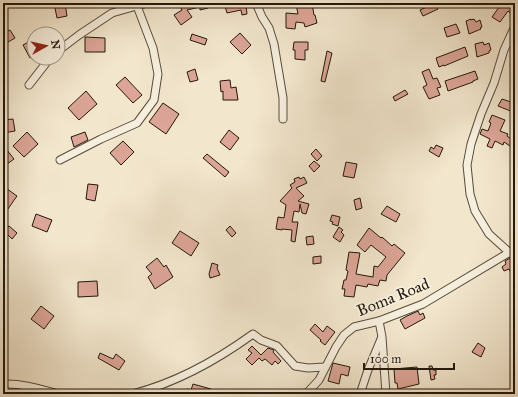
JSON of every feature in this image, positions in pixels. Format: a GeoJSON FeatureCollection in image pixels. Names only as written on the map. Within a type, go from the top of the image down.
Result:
{"type":"FeatureCollection","features":[{"type":"Feature","properties":{"kind":"street"},"geometry":{"type":"LineString","coordinates":[[66,45],[112,13],[147,3]]}},
{"type":"Feature","properties":{"kind":"street"},"geometry":{"type":"LineString","coordinates":[[256,3],[269,28],[274,44],[283,98],[283,119]]}},
{"type":"Feature","properties":{"kind":"street"},"geometry":{"type":"LineString","coordinates":[[60,160],[137,122],[154,100],[158,74],[153,48],[137,6]]}},
{"type":"Feature","properties":{"kind":"street"},"geometry":{"type":"LineString","coordinates":[[512,251],[489,234],[475,211],[470,194],[467,165],[474,136],[494,83],[504,50],[515,26]]}},
{"type":"Feature","properties":{"kind":"street"},"geometry":{"type":"LineString","coordinates":[[28,85],[43,66]]}},
{"type":"Feature","properties":{"kind":"street","name":"Boma Road"},"geometry":{"type":"LineString","coordinates":[[306,394],[318,380],[344,335],[354,327],[379,321],[423,304],[512,251]]}},
{"type":"Feature","properties":{"kind":"street"},"geometry":{"type":"LineString","coordinates":[[379,321],[382,337],[386,394]]}},
{"type":"Feature","properties":{"kind":"street"},"geometry":{"type":"LineString","coordinates":[[132,394],[180,377],[202,367],[253,334],[261,340],[277,346],[295,366],[308,368],[325,367]]}},
{"type":"Feature","properties":{"kind":"street"},"geometry":{"type":"LineString","coordinates":[[360,394],[382,337]]}},
{"type":"Feature","properties":{"kind":"street"},"geometry":{"type":"LineString","coordinates":[[3,384],[27,386],[58,394]]}},
{"type":"Feature","properties":{"kind":"building"},"geometry":{"type":"Polygon","coordinates":[[[54,3],[65,3],[67,16],[57,18],[54,3]]]}},
{"type":"Feature","properties":{"kind":"building"},"geometry":{"type":"Polygon","coordinates":[[[178,3],[209,3],[210,5],[207,5],[208,8],[200,10],[200,7],[187,10],[192,17],[181,25],[174,15],[182,10],[178,3]]]}},
{"type":"Feature","properties":{"kind":"building"},"geometry":{"type":"Polygon","coordinates":[[[224,3],[242,3],[246,5],[247,14],[242,15],[241,10],[227,13],[224,3]]]}},
{"type":"Feature","properties":{"kind":"building"},"geometry":{"type":"Polygon","coordinates":[[[312,3],[317,23],[305,27],[304,23],[296,22],[295,29],[286,28],[286,13],[298,14],[296,4],[312,3]]]}},
{"type":"Feature","properties":{"kind":"building"},"geometry":{"type":"Polygon","coordinates":[[[435,3],[438,9],[423,16],[420,10],[435,3]]]}},
{"type":"Feature","properties":{"kind":"building"},"geometry":{"type":"Polygon","coordinates":[[[502,3],[515,3],[515,16],[508,11],[500,22],[492,17],[502,3]]]}},
{"type":"Feature","properties":{"kind":"building"},"geometry":{"type":"Polygon","coordinates":[[[474,19],[476,22],[480,20],[482,27],[480,28],[481,29],[469,34],[466,21],[474,19]]]}},
{"type":"Feature","properties":{"kind":"building"},"geometry":{"type":"Polygon","coordinates":[[[456,24],[460,33],[447,37],[444,28],[456,24]]]}},
{"type":"Feature","properties":{"kind":"building"},"geometry":{"type":"Polygon","coordinates":[[[10,30],[15,38],[3,45],[3,33],[10,30]]]}},
{"type":"Feature","properties":{"kind":"building"},"geometry":{"type":"Polygon","coordinates":[[[240,33],[251,45],[242,54],[230,42],[240,33]]]}},
{"type":"Feature","properties":{"kind":"building"},"geometry":{"type":"Polygon","coordinates":[[[192,34],[207,39],[205,45],[190,40],[192,34]]]}},
{"type":"Feature","properties":{"kind":"building"},"geometry":{"type":"Polygon","coordinates":[[[85,37],[105,38],[105,52],[85,52],[85,37]]]}},
{"type":"Feature","properties":{"kind":"building"},"geometry":{"type":"Polygon","coordinates":[[[294,42],[308,42],[308,50],[305,50],[305,60],[295,59],[295,50],[293,50],[294,42]]]}},
{"type":"Feature","properties":{"kind":"building"},"geometry":{"type":"Polygon","coordinates":[[[483,42],[484,45],[489,43],[491,50],[489,53],[477,57],[475,44],[483,42]]]}},
{"type":"Feature","properties":{"kind":"building"},"geometry":{"type":"Polygon","coordinates":[[[26,43],[26,51],[23,45],[26,43]]]}},
{"type":"Feature","properties":{"kind":"building"},"geometry":{"type":"Polygon","coordinates":[[[465,47],[468,56],[439,67],[436,58],[465,47]]]}},
{"type":"Feature","properties":{"kind":"building"},"geometry":{"type":"Polygon","coordinates":[[[327,51],[332,53],[325,82],[321,81],[327,51]]]}},
{"type":"Feature","properties":{"kind":"building"},"geometry":{"type":"Polygon","coordinates":[[[195,69],[198,80],[190,82],[187,72],[195,69]]]}},
{"type":"Feature","properties":{"kind":"building"},"geometry":{"type":"Polygon","coordinates":[[[429,69],[433,79],[437,78],[441,87],[437,88],[440,95],[429,99],[423,87],[427,85],[422,72],[429,69]]]}},
{"type":"Feature","properties":{"kind":"building"},"geometry":{"type":"Polygon","coordinates":[[[475,71],[478,79],[448,91],[445,81],[475,71]]]}},
{"type":"Feature","properties":{"kind":"building"},"geometry":{"type":"Polygon","coordinates":[[[125,77],[142,95],[133,103],[116,85],[125,77]]]}},
{"type":"Feature","properties":{"kind":"building"},"geometry":{"type":"Polygon","coordinates":[[[230,80],[231,88],[236,87],[238,100],[223,100],[223,91],[221,92],[220,81],[230,80]]]}},
{"type":"Feature","properties":{"kind":"building"},"geometry":{"type":"Polygon","coordinates":[[[405,90],[408,94],[395,101],[393,97],[405,90]]]}},
{"type":"Feature","properties":{"kind":"building"},"geometry":{"type":"Polygon","coordinates":[[[86,91],[97,104],[79,120],[68,108],[86,91]]]}},
{"type":"Feature","properties":{"kind":"building"},"geometry":{"type":"Polygon","coordinates":[[[515,92],[515,107],[513,112],[498,106],[502,99],[511,102],[515,92]]]}},
{"type":"Feature","properties":{"kind":"building"},"geometry":{"type":"Polygon","coordinates":[[[163,103],[179,114],[166,134],[149,122],[163,103]]]}},
{"type":"Feature","properties":{"kind":"building"},"geometry":{"type":"Polygon","coordinates":[[[492,115],[505,120],[500,131],[508,134],[507,136],[514,141],[510,146],[504,142],[503,145],[495,141],[492,148],[487,146],[490,139],[480,134],[482,129],[488,131],[491,123],[489,122],[492,115]]]}},
{"type":"Feature","properties":{"kind":"building"},"geometry":{"type":"Polygon","coordinates":[[[13,119],[15,131],[3,133],[3,120],[13,119]]]}},
{"type":"Feature","properties":{"kind":"building"},"geometry":{"type":"Polygon","coordinates":[[[229,130],[239,138],[230,150],[220,142],[229,130]]]}},
{"type":"Feature","properties":{"kind":"building"},"geometry":{"type":"Polygon","coordinates":[[[27,132],[38,144],[24,157],[13,146],[27,132]]]}},
{"type":"Feature","properties":{"kind":"building"},"geometry":{"type":"Polygon","coordinates":[[[85,132],[88,140],[74,147],[71,137],[85,132]]]}},
{"type":"Feature","properties":{"kind":"building"},"geometry":{"type":"Polygon","coordinates":[[[123,141],[134,152],[121,165],[110,153],[123,141]]]}},
{"type":"Feature","properties":{"kind":"building"},"geometry":{"type":"Polygon","coordinates":[[[3,145],[14,159],[3,167],[3,145]]]}},
{"type":"Feature","properties":{"kind":"building"},"geometry":{"type":"Polygon","coordinates":[[[436,145],[443,148],[439,157],[429,151],[431,147],[434,149],[436,145]]]}},
{"type":"Feature","properties":{"kind":"building"},"geometry":{"type":"Polygon","coordinates":[[[316,149],[322,156],[317,161],[311,154],[316,149]]]}},
{"type":"Feature","properties":{"kind":"building"},"geometry":{"type":"Polygon","coordinates":[[[207,154],[229,172],[225,177],[203,158],[207,154]]]}},
{"type":"Feature","properties":{"kind":"building"},"geometry":{"type":"Polygon","coordinates":[[[314,161],[320,166],[314,172],[309,166],[314,161]]]}},
{"type":"Feature","properties":{"kind":"building"},"geometry":{"type":"Polygon","coordinates":[[[346,162],[357,164],[354,178],[343,176],[346,162]]]}},
{"type":"Feature","properties":{"kind":"building"},"geometry":{"type":"Polygon","coordinates":[[[299,177],[300,179],[304,177],[307,183],[296,188],[304,196],[298,201],[309,204],[306,214],[302,213],[300,204],[299,212],[294,211],[292,222],[298,222],[295,242],[291,241],[292,230],[276,229],[278,217],[284,218],[286,205],[280,201],[292,188],[290,185],[295,182],[294,179],[299,177]]]}},
{"type":"Feature","properties":{"kind":"building"},"geometry":{"type":"Polygon","coordinates":[[[88,184],[98,185],[95,201],[86,199],[88,184]]]}},
{"type":"Feature","properties":{"kind":"building"},"geometry":{"type":"Polygon","coordinates":[[[3,186],[17,196],[3,216],[3,186]]]}},
{"type":"Feature","properties":{"kind":"building"},"geometry":{"type":"Polygon","coordinates":[[[360,198],[362,208],[356,210],[354,200],[360,198]]]}},
{"type":"Feature","properties":{"kind":"building"},"geometry":{"type":"Polygon","coordinates":[[[387,206],[400,214],[396,222],[381,214],[387,206]]]}},
{"type":"Feature","properties":{"kind":"building"},"geometry":{"type":"Polygon","coordinates":[[[36,214],[52,220],[47,232],[32,226],[36,214]]]}},
{"type":"Feature","properties":{"kind":"building"},"geometry":{"type":"Polygon","coordinates":[[[332,215],[340,217],[338,226],[332,224],[333,222],[330,221],[332,215]]]}},
{"type":"Feature","properties":{"kind":"building"},"geometry":{"type":"Polygon","coordinates":[[[9,226],[17,233],[12,239],[4,231],[9,226]]]}},
{"type":"Feature","properties":{"kind":"building"},"geometry":{"type":"Polygon","coordinates":[[[230,226],[236,233],[232,237],[226,230],[230,226]]]}},
{"type":"Feature","properties":{"kind":"building"},"geometry":{"type":"Polygon","coordinates":[[[339,227],[343,230],[341,232],[344,235],[340,242],[333,237],[339,227]]]}},
{"type":"Feature","properties":{"kind":"building"},"geometry":{"type":"Polygon","coordinates":[[[369,228],[392,246],[394,244],[405,253],[387,275],[386,281],[380,280],[378,286],[368,284],[367,287],[356,285],[354,297],[344,296],[345,289],[342,289],[348,271],[346,270],[349,252],[360,253],[356,274],[373,277],[374,266],[378,267],[386,257],[371,245],[365,252],[357,245],[369,228]]]}},
{"type":"Feature","properties":{"kind":"building"},"geometry":{"type":"Polygon","coordinates":[[[180,231],[199,243],[191,256],[172,243],[180,231]]]}},
{"type":"Feature","properties":{"kind":"building"},"geometry":{"type":"Polygon","coordinates":[[[313,236],[314,244],[307,245],[306,237],[313,236]]]}},
{"type":"Feature","properties":{"kind":"building"},"geometry":{"type":"Polygon","coordinates":[[[515,255],[515,280],[509,269],[504,271],[502,267],[506,264],[505,261],[515,255]]]}},
{"type":"Feature","properties":{"kind":"building"},"geometry":{"type":"Polygon","coordinates":[[[321,256],[321,263],[313,264],[313,257],[321,256]]]}},
{"type":"Feature","properties":{"kind":"building"},"geometry":{"type":"Polygon","coordinates":[[[157,258],[164,267],[166,265],[173,277],[155,289],[148,277],[152,274],[146,267],[157,258]]]}},
{"type":"Feature","properties":{"kind":"building"},"geometry":{"type":"Polygon","coordinates":[[[212,263],[218,265],[217,268],[220,275],[210,278],[209,274],[212,263]]]}},
{"type":"Feature","properties":{"kind":"building"},"geometry":{"type":"Polygon","coordinates":[[[97,281],[98,296],[78,297],[78,282],[97,281]]]}},
{"type":"Feature","properties":{"kind":"building"},"geometry":{"type":"Polygon","coordinates":[[[41,306],[54,316],[44,329],[31,319],[41,306]]]}},
{"type":"Feature","properties":{"kind":"building"},"geometry":{"type":"Polygon","coordinates":[[[418,311],[420,315],[423,313],[425,318],[405,329],[400,320],[418,311]]]}},
{"type":"Feature","properties":{"kind":"building"},"geometry":{"type":"Polygon","coordinates":[[[315,324],[323,332],[327,326],[335,332],[325,345],[310,330],[315,324]]]}},
{"type":"Feature","properties":{"kind":"building"},"geometry":{"type":"Polygon","coordinates":[[[478,343],[485,348],[481,357],[472,352],[478,343]]]}},
{"type":"Feature","properties":{"kind":"building"},"geometry":{"type":"Polygon","coordinates":[[[252,346],[261,355],[268,348],[274,350],[273,352],[281,361],[278,364],[275,361],[272,365],[265,359],[262,361],[259,358],[252,365],[246,359],[252,353],[248,350],[252,346]]]}},
{"type":"Feature","properties":{"kind":"building"},"geometry":{"type":"Polygon","coordinates":[[[100,353],[113,359],[116,354],[125,361],[119,370],[98,358],[100,353]]]}},
{"type":"Feature","properties":{"kind":"building"},"geometry":{"type":"Polygon","coordinates":[[[333,363],[350,367],[348,376],[341,374],[339,384],[328,381],[333,363]]]}},
{"type":"Feature","properties":{"kind":"building"},"geometry":{"type":"Polygon","coordinates":[[[429,366],[432,366],[433,370],[436,370],[436,375],[434,375],[435,379],[431,380],[429,366]]]}},
{"type":"Feature","properties":{"kind":"building"},"geometry":{"type":"Polygon","coordinates":[[[417,367],[419,384],[398,389],[397,383],[395,383],[394,369],[417,367]]]}},
{"type":"Feature","properties":{"kind":"building"},"geometry":{"type":"Polygon","coordinates":[[[193,384],[211,389],[210,394],[186,393],[187,389],[191,390],[193,384]]]}}]}
